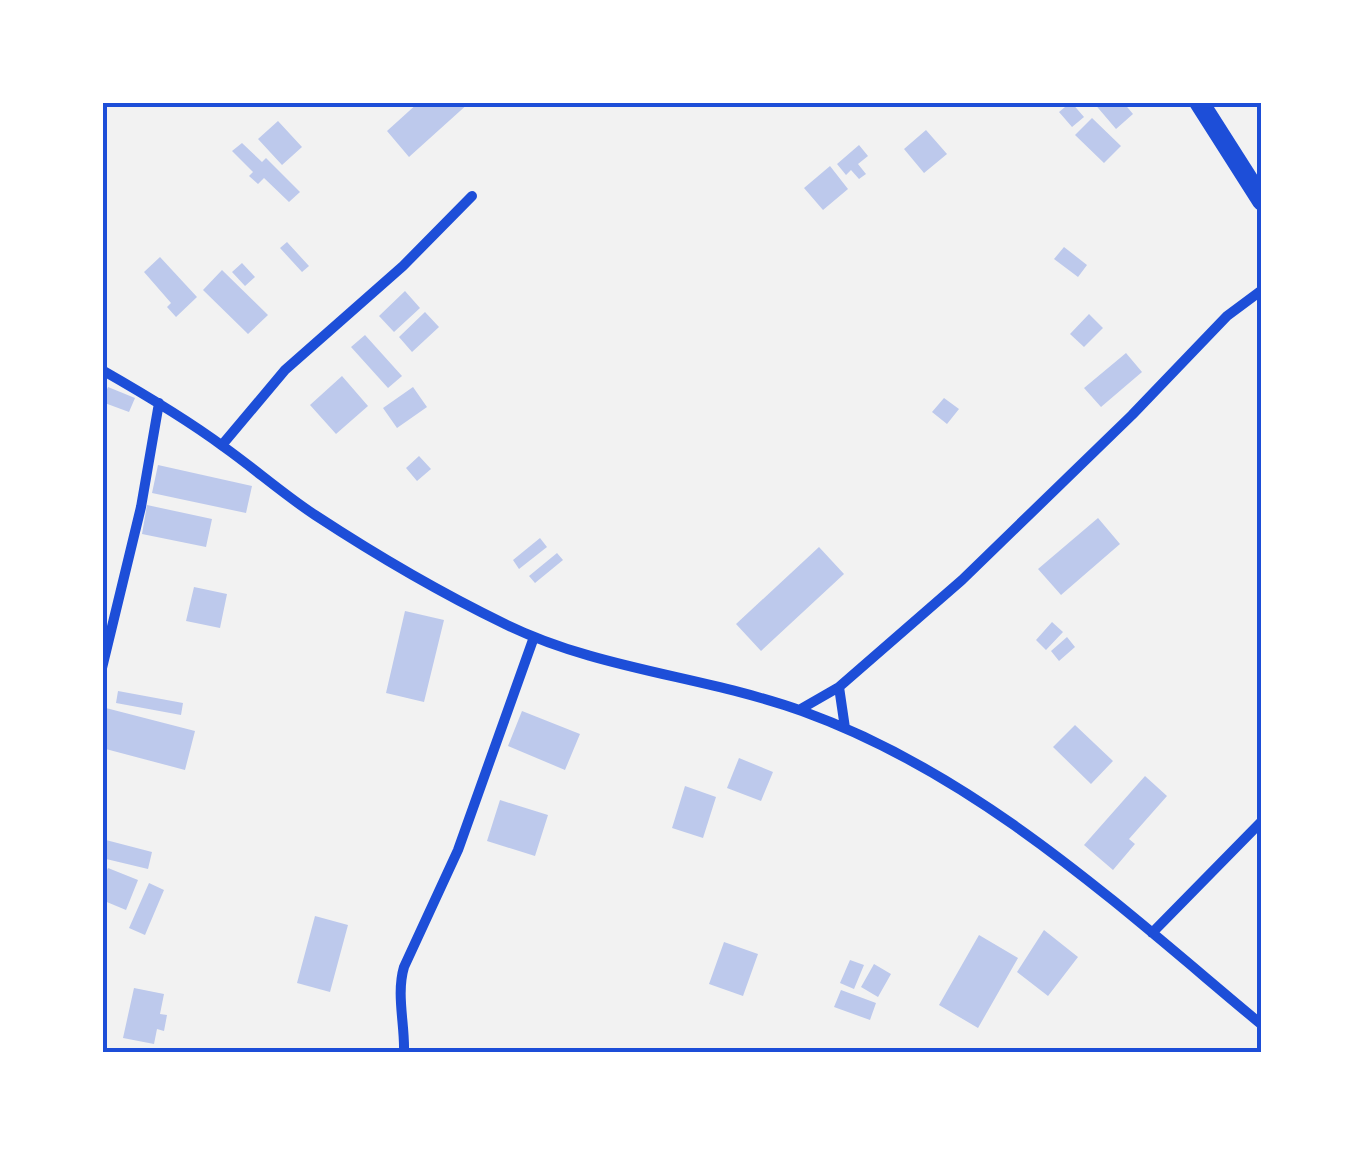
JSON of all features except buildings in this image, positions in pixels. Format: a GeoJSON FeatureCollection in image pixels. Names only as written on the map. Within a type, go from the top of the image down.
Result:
{"type":"FeatureCollection","features":[{"type":"Feature","properties":{"kind":"main road"},"geometry":{"type":"LineString","coordinates":[[1199,102],[1262,201]]}},
{"type":"Feature","properties":{"kind":"street"},"geometry":{"type":"LineString","coordinates":[[222,445],[285,370],[403,266],[472,196]]}},
{"type":"Feature","properties":{"kind":"street"},"geometry":{"type":"LineString","coordinates":[[799,710],[839,688],[962,580],[1132,415],[1227,316],[1262,290]]}},
{"type":"Feature","properties":{"kind":"street"},"geometry":{"type":"LineString","coordinates":[[102,370],[222,445],[311,512],[406,574],[534,637],[598,659],[799,710],[916,764],[983,802],[1059,858],[1262,1025]]}},
{"type":"Feature","properties":{"kind":"street"},"geometry":{"type":"LineString","coordinates":[[102,668],[140,507],[159,403]]}},
{"type":"Feature","properties":{"kind":"street"},"geometry":{"type":"LineString","coordinates":[[404,1052],[400,983],[404,967],[458,850],[534,637]]}},
{"type":"Feature","properties":{"kind":"street"},"geometry":{"type":"LineString","coordinates":[[839,688],[845,728]]}},
{"type":"Feature","properties":{"kind":"street"},"geometry":{"type":"LineString","coordinates":[[1152,933],[1262,821]]}}]}
